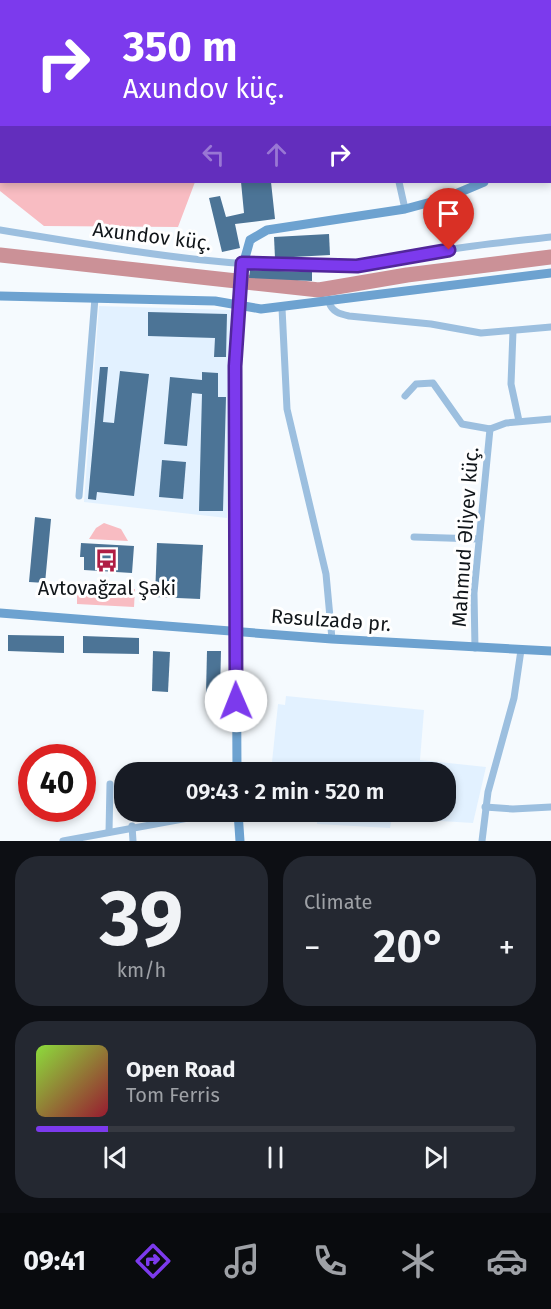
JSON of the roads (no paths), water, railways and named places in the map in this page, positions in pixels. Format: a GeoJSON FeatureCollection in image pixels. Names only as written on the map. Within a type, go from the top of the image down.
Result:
{"type":"FeatureCollection","features":[{"type":"Feature","properties":{"kind":"street"},"geometry":{"type":"LineString","coordinates":[[399,183],[405,209]]}},
{"type":"Feature","properties":{"kind":"street"},"geometry":{"type":"LineString","coordinates":[[237,762],[234,630],[238,305],[241,268],[250,240],[267,230],[405,209],[446,198],[481,183]]}},
{"type":"Feature","properties":{"kind":"street","name":"Axundov küç."},"geometry":{"type":"LineString","coordinates":[[0,230],[130,253],[241,268],[357,266],[449,250],[551,237]]}},
{"type":"Feature","properties":{"kind":"street"},"geometry":{"type":"LineString","coordinates":[[0,296],[215,301],[261,309],[551,273]]}},
{"type":"Feature","properties":{"kind":"street"},"geometry":{"type":"LineString","coordinates":[[79,496],[95,298]]}},
{"type":"Feature","properties":{"kind":"street"},"geometry":{"type":"LineString","coordinates":[[329,302],[331,308],[338,313],[349,316],[431,324],[481,333],[551,327]]}},
{"type":"Feature","properties":{"kind":"street"},"geometry":{"type":"LineString","coordinates":[[282,308],[287,409],[326,574],[332,639]]}},
{"type":"Feature","properties":{"kind":"street"},"geometry":{"type":"LineString","coordinates":[[513,331],[511,384],[519,421]]}},
{"type":"Feature","properties":{"kind":"street"},"geometry":{"type":"LineString","coordinates":[[405,396],[416,384],[433,383],[462,424],[490,429],[506,423],[551,419]]}},
{"type":"Feature","properties":{"kind":"street","name":"Mahmud Əliyev küç."},"geometry":{"type":"LineString","coordinates":[[475,648],[474,609],[490,429]]}},
{"type":"Feature","properties":{"kind":"street"},"geometry":{"type":"LineString","coordinates":[[414,537],[479,539]]}},
{"type":"Feature","properties":{"kind":"street","name":"Rəsulzadə pr."},"geometry":{"type":"LineString","coordinates":[[0,614],[332,639],[551,651]]}},
{"type":"Feature","properties":{"kind":"street"},"geometry":{"type":"LineString","coordinates":[[482,841],[485,807],[514,698],[521,650]]}},
{"type":"Feature","properties":{"kind":"street"},"geometry":{"type":"LineString","coordinates":[[109,832],[110,784]]}},
{"type":"Feature","properties":{"kind":"street"},"geometry":{"type":"LineString","coordinates":[[485,807],[513,809],[551,807]]}},
{"type":"Feature","properties":{"kind":"street"},"geometry":{"type":"LineString","coordinates":[[63,841],[157,822]]}},
{"type":"Feature","properties":{"kind":"street"},"geometry":{"type":"LineString","coordinates":[[239,822],[240,841]]}},
{"type":"Feature","properties":{"kind":"street"},"geometry":{"type":"LineString","coordinates":[[132,826],[133,841]]}},
{"type":"Feature","properties":{"kind":"waterway"},"geometry":{"type":"LineString","coordinates":[[0,255],[319,290],[407,275],[551,257]]}},
{"type":"Feature","properties":{"kind":"place","name":"Avtovağzal Şəki"},"geometry":{"type":"Point","coordinates":[107,561]}}]}
